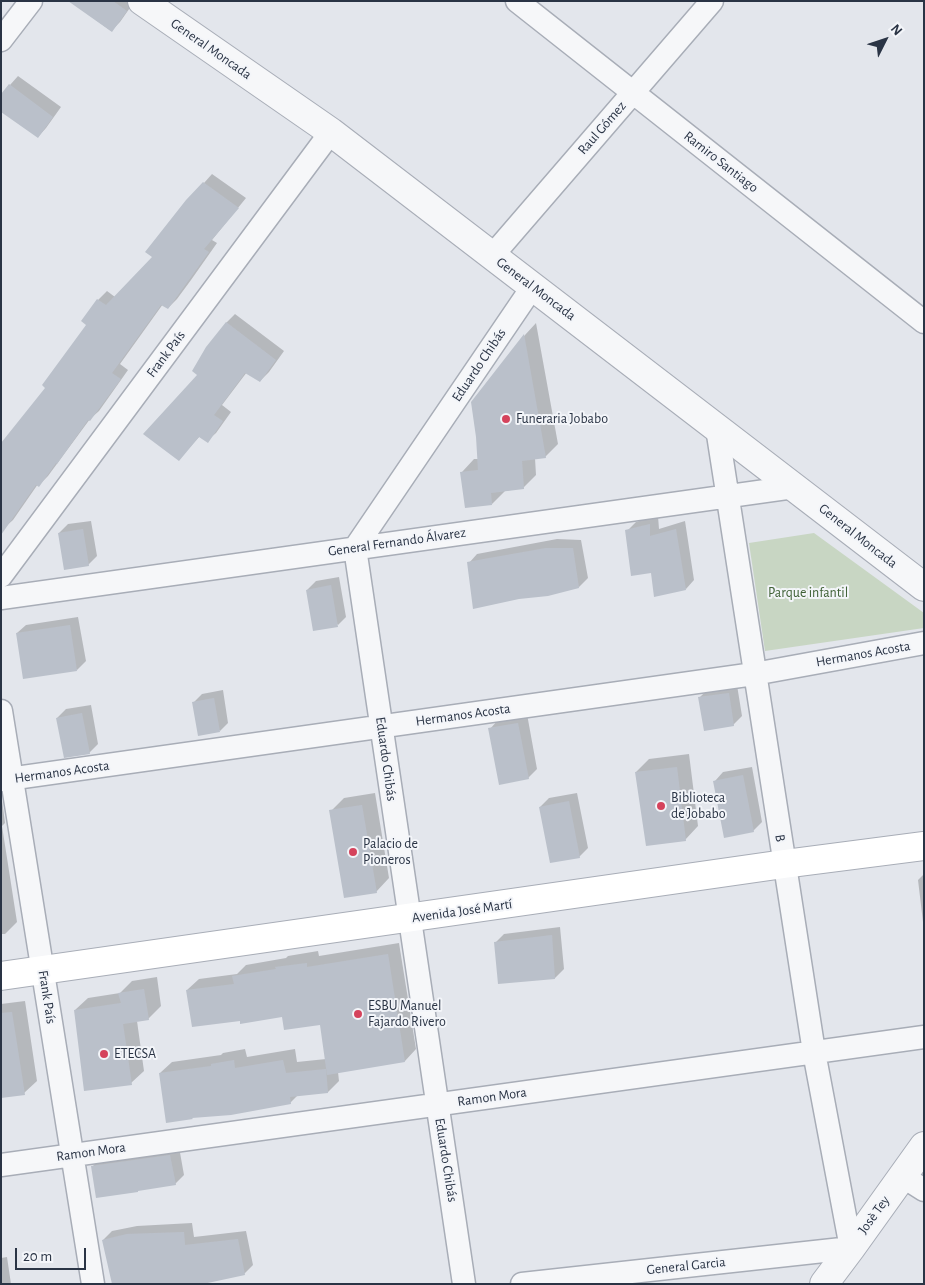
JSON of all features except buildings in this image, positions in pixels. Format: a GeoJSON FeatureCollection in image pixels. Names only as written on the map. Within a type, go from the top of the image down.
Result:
{"type":"FeatureCollection","features":[{"type":"Feature","properties":{"kind":"main road","name":"Avenida José Martí"},"geometry":{"type":"LineString","coordinates":[[1,976],[784,864],[924,846]]}},
{"type":"Feature","properties":{"kind":"street"},"geometry":{"type":"LineString","coordinates":[[1,40],[31,1]]}},
{"type":"Feature","properties":{"kind":"street","name":"General Moncada"},"geometry":{"type":"LineString","coordinates":[[142,1],[332,132],[924,587]]}},
{"type":"Feature","properties":{"kind":"street","name":"Ramiro Santiago"},"geometry":{"type":"LineString","coordinates":[[517,1],[924,322]]}},
{"type":"Feature","properties":{"kind":"street","name":"Raul Gómez"},"geometry":{"type":"LineString","coordinates":[[492,256],[712,1]]}},
{"type":"Feature","properties":{"kind":"street","name":"Frank País"},"geometry":{"type":"LineString","coordinates":[[1,576],[332,132]]}},
{"type":"Feature","properties":{"kind":"street","name":"Eduardo Chibás"},"geometry":{"type":"LineString","coordinates":[[464,1284],[355,548],[533,286]]}},
{"type":"Feature","properties":{"kind":"street","name":"B"},"geometry":{"type":"LineString","coordinates":[[717,428],[814,1052],[851,1248]]}},
{"type":"Feature","properties":{"kind":"street","name":"General Fernando Álvarez"},"geometry":{"type":"LineString","coordinates":[[1,598],[794,487]]}},
{"type":"Feature","properties":{"kind":"street","name":"Hermanos Acosta"},"geometry":{"type":"LineString","coordinates":[[7,779],[754,674],[924,644]]}},
{"type":"Feature","properties":{"kind":"street","name":"Frank País"},"geometry":{"type":"LineString","coordinates":[[1,711],[7,779],[42,971],[92,1284]]}},
{"type":"Feature","properties":{"kind":"street","name":"Ramon Mora"},"geometry":{"type":"LineString","coordinates":[[1,1165],[924,1037]]}},
{"type":"Feature","properties":{"kind":"street","name":"Josè Tey"},"geometry":{"type":"LineString","coordinates":[[824,1284],[851,1248],[913,1183],[924,1146]]}},
{"type":"Feature","properties":{"kind":"street","name":"General Garcia"},"geometry":{"type":"LineString","coordinates":[[522,1284],[851,1248]]}},
{"type":"Feature","properties":{"kind":"green space","name":"Parque infantil"},"geometry":{"type":"Polygon","coordinates":[[[814,533],[924,613],[924,628],[765,651],[749,543],[814,533]]]}},
{"type":"Feature","properties":{"kind":"place","name":"Funeraria Jobabo"},"geometry":{"type":"Point","coordinates":[506,419]}},
{"type":"Feature","properties":{"kind":"place","name":"Biblioteca de Jobabo"},"geometry":{"type":"Point","coordinates":[661,806]}},
{"type":"Feature","properties":{"kind":"place","name":"Palacio de Pioneros"},"geometry":{"type":"Point","coordinates":[353,852]}},
{"type":"Feature","properties":{"kind":"place","name":"ESBU Manuel Fajardo Rivero"},"geometry":{"type":"Point","coordinates":[358,1014]}},
{"type":"Feature","properties":{"kind":"place","name":"ETECSA"},"geometry":{"type":"Point","coordinates":[104,1054]}}]}
